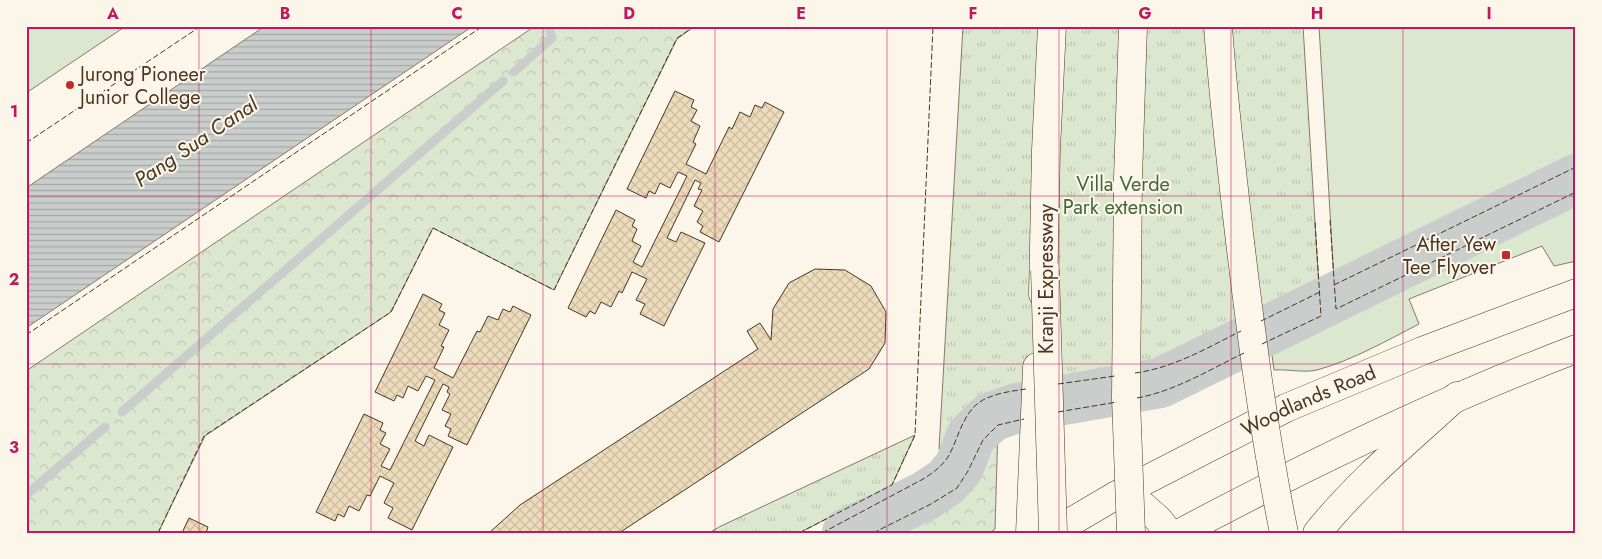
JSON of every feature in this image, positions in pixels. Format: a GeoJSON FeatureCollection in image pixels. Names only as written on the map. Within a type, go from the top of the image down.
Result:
{"type":"FeatureCollection","features":[{"type":"Feature","properties":{"kind":"main road","name":"Kranji Expressway"},"geometry":{"type":"LineString","coordinates":[[1052,26],[1046,150],[1045,270],[1052,533]]}},
{"type":"Feature","properties":{"kind":"main road"},"geometry":{"type":"LineString","coordinates":[[1131,533],[1126,398],[1128,178],[1133,26]]}},
{"type":"Feature","properties":{"kind":"main road"},"geometry":{"type":"LineString","coordinates":[[1218,26],[1226,123],[1244,281],[1261,403],[1284,533]]}},
{"type":"Feature","properties":{"kind":"main road"},"geometry":{"type":"LineString","coordinates":[[1030,533],[1036,382],[1045,270]]}},
{"type":"Feature","properties":{"kind":"main road","name":"Woodlands Road"},"geometry":{"type":"LineString","coordinates":[[1052,533],[1115,496],[1286,408],[1422,351],[1576,293]]}},
{"type":"Feature","properties":{"kind":"main road"},"geometry":{"type":"LineString","coordinates":[[1180,533],[1316,462],[1457,396],[1576,349]]}},
{"type":"Feature","properties":{"kind":"main road"},"geometry":{"type":"LineString","coordinates":[[1316,533],[1380,466],[1457,396]]}},
{"type":"Feature","properties":{"kind":"main road"},"geometry":{"type":"LineString","coordinates":[[1286,408],[1273,423],[1271,432],[1278,454],[1298,464],[1316,462]]}},
{"type":"Feature","properties":{"kind":"main road"},"geometry":{"type":"LineString","coordinates":[[1115,496],[1141,504],[1158,519],[1169,533]]}},
{"type":"Feature","properties":{"kind":"green space"},"geometry":{"type":"Polygon","coordinates":[[[26,26],[126,26],[26,93],[26,26]]]}},
{"type":"Feature","properties":{"kind":"green space"},"geometry":{"type":"Polygon","coordinates":[[[535,26],[695,26],[677,39],[554,290],[433,228],[391,312],[205,436],[158,533],[26,533],[26,371],[535,26]]]}},
{"type":"Feature","properties":{"kind":"green space","name":"Villa Verde Park extension"},"geometry":{"type":"Polygon","coordinates":[[[963,26],[1303,26],[1319,288],[1154,367],[1006,390],[972,403],[956,420],[939,449],[963,26]]]}},
{"type":"Feature","properties":{"kind":"green space"},"geometry":{"type":"Polygon","coordinates":[[[1319,26],[1576,26],[1576,159],[1334,280],[1319,26]]]}},
{"type":"Feature","properties":{"kind":"green space"},"geometry":{"type":"Polygon","coordinates":[[[1576,192],[1576,261],[1554,266],[1542,246],[1409,299],[1419,324],[1356,356],[1317,370],[1274,370],[1270,340],[1576,192]]]}},
{"type":"Feature","properties":{"kind":"green space"},"geometry":{"type":"Polygon","coordinates":[[[998,425],[995,529],[989,533],[880,533],[898,521],[938,501],[956,488],[965,478],[982,441],[998,425]]]}},
{"type":"Feature","properties":{"kind":"green space"},"geometry":{"type":"Polygon","coordinates":[[[915,435],[892,485],[799,533],[709,533],[719,527],[915,435]]]}},
{"type":"Feature","properties":{"kind":"water","name":"Pang Sua Canal"},"geometry":{"type":"Polygon","coordinates":[[[265,26],[473,26],[26,328],[26,188],[265,26]]]}},
{"type":"Feature","properties":{"kind":"building"},"geometry":{"type":"Polygon","coordinates":[[[675,91],[694,100],[691,107],[697,110],[691,121],[700,126],[693,142],[696,144],[686,164],[706,174],[729,127],[732,129],[740,112],[750,117],[755,105],[762,108],[765,102],[784,112],[719,242],[700,232],[703,226],[697,222],[703,211],[694,206],[702,190],[698,189],[701,183],[695,180],[667,238],[676,242],[681,232],[705,243],[664,326],[640,314],[645,304],[636,300],[647,279],[632,272],[622,293],[619,291],[611,307],[601,302],[595,314],[590,311],[586,317],[568,308],[616,210],[635,220],[632,226],[637,229],[632,241],[641,246],[633,262],[642,267],[687,176],[678,172],[670,188],[660,183],[655,194],[649,191],[646,198],[627,189],[675,91]]]}},
{"type":"Feature","properties":{"kind":"building"},"geometry":{"type":"Polygon","coordinates":[[[815,269],[845,270],[871,286],[886,312],[885,343],[869,369],[619,533],[489,533],[520,505],[758,349],[747,331],[760,323],[771,340],[773,309],[789,283],[815,269]]]}},
{"type":"Feature","properties":{"kind":"building"},"geometry":{"type":"Polygon","coordinates":[[[423,294],[442,304],[439,310],[445,313],[439,325],[449,330],[441,346],[444,347],[434,368],[453,378],[477,331],[480,332],[488,316],[498,320],[503,309],[510,312],[513,306],[531,315],[467,445],[448,436],[451,429],[445,426],[451,414],[442,410],[450,394],[447,392],[449,387],[443,384],[415,441],[424,446],[429,435],[453,447],[412,530],[388,518],[393,508],[384,503],[394,483],[380,476],[370,496],[367,495],[359,511],[349,506],[344,517],[338,514],[335,521],[316,512],[364,414],[383,423],[380,430],[386,433],[380,444],[390,449],[381,466],[390,470],[435,380],[426,376],[418,391],[408,386],[403,398],[397,395],[394,401],[375,392],[423,294]]]}},
{"type":"Feature","properties":{"kind":"building"},"geometry":{"type":"Polygon","coordinates":[[[189,518],[208,527],[206,533],[182,533],[189,518]]]}},
{"type":"Feature","properties":{"kind":"waterway"},"geometry":{"type":"LineString","coordinates":[[514,72],[552,38],[548,26]]}},
{"type":"Feature","properties":{"kind":"waterway"},"geometry":{"type":"LineString","coordinates":[[122,412],[503,81]]}},
{"type":"Feature","properties":{"kind":"waterway"},"geometry":{"type":"LineString","coordinates":[[847,533],[925,496],[946,482],[959,467],[971,436],[991,417],[1017,408],[1160,383],[1576,179]]}},
{"type":"Feature","properties":{"kind":"waterway"},"geometry":{"type":"LineString","coordinates":[[26,495],[105,427]]}},
{"type":"Feature","properties":{"kind":"fence"},"geometry":{"type":"LineString","coordinates":[[26,143],[201,26]]}},
{"type":"Feature","properties":{"kind":"fence"},"geometry":{"type":"LineString","coordinates":[[26,335],[483,26]]}},
{"type":"Feature","properties":{"kind":"fence"},"geometry":{"type":"LineString","coordinates":[[158,533],[204,436],[391,312],[433,228],[554,290],[677,38],[695,26]]}},
{"type":"Feature","properties":{"kind":"fence"},"geometry":{"type":"LineString","coordinates":[[799,533],[892,485],[915,435],[933,26]]}},
{"type":"Feature","properties":{"kind":"fence"},"geometry":{"type":"LineString","coordinates":[[1334,285],[1576,167]]}},
{"type":"Feature","properties":{"kind":"fence"},"geometry":{"type":"LineString","coordinates":[[1330,220],[1336,309],[1576,192]]}},
{"type":"Feature","properties":{"kind":"fence"},"geometry":{"type":"LineString","coordinates":[[1262,344],[1321,316],[1315,222]]}},
{"type":"Feature","properties":{"kind":"fence"},"geometry":{"type":"LineString","coordinates":[[1261,321],[1320,292]]}},
{"type":"Feature","properties":{"kind":"fence"},"geometry":{"type":"LineString","coordinates":[[1135,373],[1176,362],[1241,331]]}},
{"type":"Feature","properties":{"kind":"fence"},"geometry":{"type":"LineString","coordinates":[[1137,398],[1178,385],[1244,353]]}},
{"type":"Feature","properties":{"kind":"fence"},"geometry":{"type":"LineString","coordinates":[[1058,384],[1115,376]]}},
{"type":"Feature","properties":{"kind":"fence"},"geometry":{"type":"LineString","coordinates":[[822,533],[925,478],[938,469],[948,457],[971,410],[985,399],[1010,391],[1026,389]]}},
{"type":"Feature","properties":{"kind":"fence"},"geometry":{"type":"LineString","coordinates":[[1058,412],[1117,402]]}},
{"type":"Feature","properties":{"kind":"fence"},"geometry":{"type":"LineString","coordinates":[[873,533],[931,504],[957,488],[968,471],[983,440],[998,425],[1024,419]]}},
{"type":"Feature","properties":{"kind":"place","name":"Jurong Pioneer Junior College"},"geometry":{"type":"Point","coordinates":[70,85]}},
{"type":"Feature","properties":{"kind":"place","name":"After Yew Tee Flyover"},"geometry":{"type":"Point","coordinates":[1506,255]}}]}
